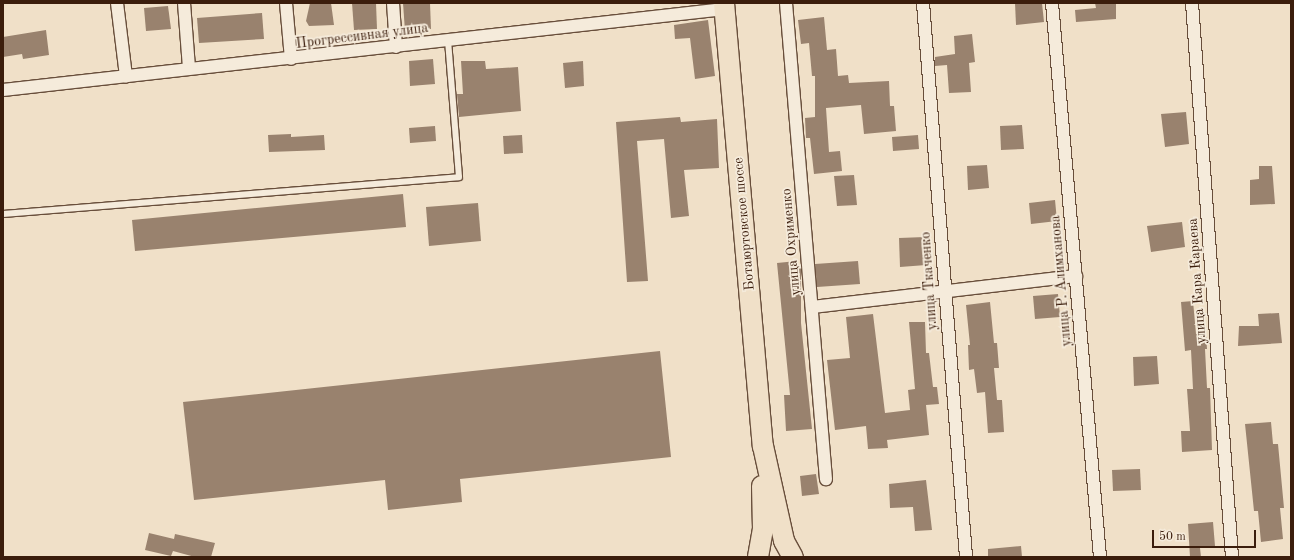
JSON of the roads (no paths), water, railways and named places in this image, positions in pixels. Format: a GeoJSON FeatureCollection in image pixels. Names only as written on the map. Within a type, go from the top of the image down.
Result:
{"type":"FeatureCollection","features":[{"type":"Feature","properties":{"kind":"main road","name":"Ботаюртовское шоссе"},"geometry":{"type":"LineString","coordinates":[[724,6],[763,446]]}},
{"type":"Feature","properties":{"kind":"main road"},"geometry":{"type":"LineString","coordinates":[[758,557],[763,529],[763,446]]}},
{"type":"Feature","properties":{"kind":"main road"},"geometry":{"type":"LineString","coordinates":[[763,446],[784,541],[792,557]]}},
{"type":"Feature","properties":{"kind":"street"},"geometry":{"type":"LineString","coordinates":[[117,3],[126,76]]}},
{"type":"Feature","properties":{"kind":"street"},"geometry":{"type":"LineString","coordinates":[[184,3],[189,68]]}},
{"type":"Feature","properties":{"kind":"street"},"geometry":{"type":"LineString","coordinates":[[286,3],[291,59]]}},
{"type":"Feature","properties":{"kind":"street"},"geometry":{"type":"LineString","coordinates":[[393,3],[396,47]]}},
{"type":"Feature","properties":{"kind":"street","name":"улица Охрименко"},"geometry":{"type":"LineString","coordinates":[[786,3],[826,479]]}},
{"type":"Feature","properties":{"kind":"street","name":"улица Ткаченко"},"geometry":{"type":"LineString","coordinates":[[923,3],[966,557]]}},
{"type":"Feature","properties":{"kind":"street","name":"улица Р. Алимханова"},"geometry":{"type":"LineString","coordinates":[[1052,3],[1100,557]]}},
{"type":"Feature","properties":{"kind":"street","name":"улица Кара Караева"},"geometry":{"type":"LineString","coordinates":[[1192,3],[1232,557]]}},
{"type":"Feature","properties":{"kind":"street","name":"Прогрессивная улица"},"geometry":{"type":"LineString","coordinates":[[3,90],[189,68],[291,59],[448,41],[724,6]]}},
{"type":"Feature","properties":{"kind":"street"},"geometry":{"type":"LineString","coordinates":[[812,307],[1076,276]]}},
{"type":"Feature","properties":{"kind":"lane"},"geometry":{"type":"LineString","coordinates":[[3,214],[459,177],[448,41]]}}]}
